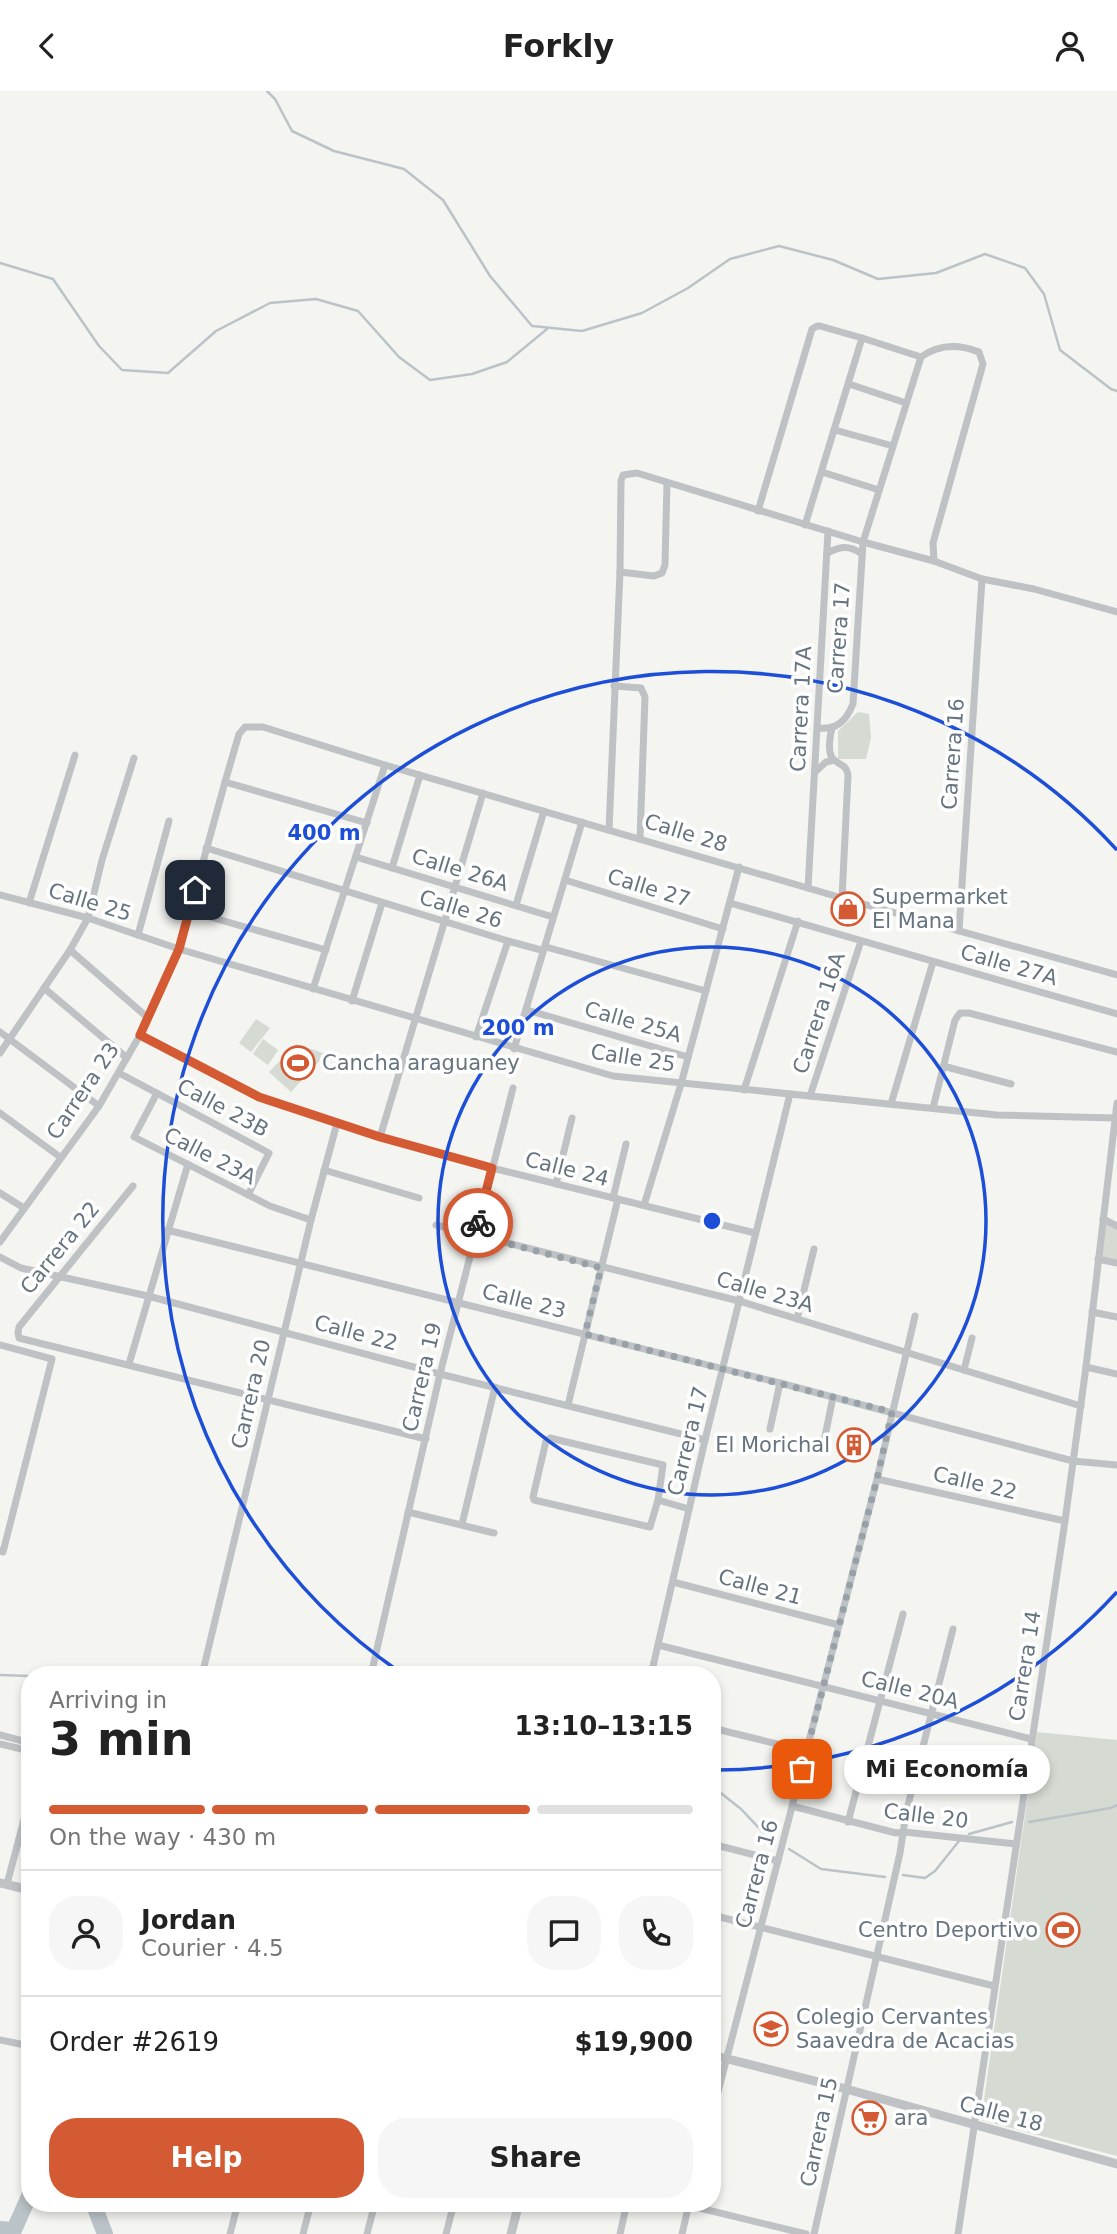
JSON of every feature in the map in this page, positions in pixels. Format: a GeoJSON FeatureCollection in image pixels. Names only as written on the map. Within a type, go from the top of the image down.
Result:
{"type":"FeatureCollection","features":[{"type":"Feature","properties":{"kind":"street"},"geometry":{"type":"LineString","coordinates":[[758,511],[812,329],[820,326],[921,357],[930,351],[952,346],[965,347],[979,352],[983,364],[933,543],[934,561]]}},
{"type":"Feature","properties":{"kind":"street"},"geometry":{"type":"LineString","coordinates":[[806,525],[862,338]]}},
{"type":"Feature","properties":{"kind":"street","name":"Carrera 17"},"geometry":{"type":"LineString","coordinates":[[832,728],[844,721],[853,703],[863,542],[921,357]]}},
{"type":"Feature","properties":{"kind":"street"},"geometry":{"type":"LineString","coordinates":[[849,384],[906,403]]}},
{"type":"Feature","properties":{"kind":"street"},"geometry":{"type":"LineString","coordinates":[[835,430],[893,446]]}},
{"type":"Feature","properties":{"kind":"street"},"geometry":{"type":"LineString","coordinates":[[822,472],[879,490]]}},
{"type":"Feature","properties":{"kind":"street"},"geometry":{"type":"LineString","coordinates":[[609,830],[620,572],[621,481],[624,475],[637,473],[934,561],[982,579],[1034,589],[1117,612]]}},
{"type":"Feature","properties":{"kind":"street"},"geometry":{"type":"LineString","coordinates":[[620,572],[654,576],[662,573],[665,565],[667,483]]}},
{"type":"Feature","properties":{"kind":"street","name":"Carrera 17A"},"geometry":{"type":"LineString","coordinates":[[808,887],[828,531]]}},
{"type":"Feature","properties":{"kind":"street"},"geometry":{"type":"LineString","coordinates":[[827,553],[836,548],[848,547],[862,554]]}},
{"type":"Feature","properties":{"kind":"street","name":"Carrera 16"},"geometry":{"type":"LineString","coordinates":[[959,931],[982,579]]}},
{"type":"Feature","properties":{"kind":"street"},"geometry":{"type":"LineString","coordinates":[[614,686],[641,688],[645,697],[640,838]]}},
{"type":"Feature","properties":{"kind":"street","name":"Calle 28"},"geometry":{"type":"LineString","coordinates":[[245,727],[263,727],[842,898],[1117,975]]}},
{"type":"Feature","properties":{"kind":"street","name":"Carrera 23"},"geometry":{"type":"LineString","coordinates":[[0,1242],[99,1106],[140,1035],[179,949],[239,734],[245,727]]}},
{"type":"Feature","properties":{"kind":"street"},"geometry":{"type":"LineString","coordinates":[[818,728],[832,728],[830,752],[834,760]]}},
{"type":"Feature","properties":{"kind":"street"},"geometry":{"type":"LineString","coordinates":[[29,902],[75,755]]}},
{"type":"Feature","properties":{"kind":"street"},"geometry":{"type":"LineString","coordinates":[[0,1053],[88,918],[102,860],[134,758]]}},
{"type":"Feature","properties":{"kind":"street"},"geometry":{"type":"LineString","coordinates":[[816,772],[826,762],[834,760],[843,764],[847,770],[842,898]]}},
{"type":"Feature","properties":{"kind":"street"},"geometry":{"type":"LineString","coordinates":[[313,989],[385,765]]}},
{"type":"Feature","properties":{"kind":"street"},"geometry":{"type":"LineString","coordinates":[[392,868],[421,775]]}},
{"type":"Feature","properties":{"kind":"street"},"geometry":{"type":"LineString","coordinates":[[225,782],[368,823]]}},
{"type":"Feature","properties":{"kind":"street"},"geometry":{"type":"LineString","coordinates":[[380,1137],[483,793]]}},
{"type":"Feature","properties":{"kind":"street"},"geometry":{"type":"LineString","coordinates":[[516,905],[544,811]]}},
{"type":"Feature","properties":{"kind":"street"},"geometry":{"type":"LineString","coordinates":[[138,935],[169,821]]}},
{"type":"Feature","properties":{"kind":"street"},"geometry":{"type":"LineString","coordinates":[[514,1049],[582,822]]}},
{"type":"Feature","properties":{"kind":"street","name":"Calle 26"},"geometry":{"type":"LineString","coordinates":[[206,848],[445,923],[541,950],[546,947],[706,991]]}},
{"type":"Feature","properties":{"kind":"street","name":"Calle 26A"},"geometry":{"type":"LineString","coordinates":[[356,857],[553,917]]}},
{"type":"Feature","properties":{"kind":"street"},"geometry":{"type":"LineString","coordinates":[[644,1205],[681,1084],[739,867]]}},
{"type":"Feature","properties":{"kind":"street","name":"Calle 27"},"geometry":{"type":"LineString","coordinates":[[565,880],[723,929]]}},
{"type":"Feature","properties":{"kind":"street","name":"Calle 25"},"geometry":{"type":"LineString","coordinates":[[0,895],[88,918],[179,949],[613,1076],[998,1115],[1115,1118]]}},
{"type":"Feature","properties":{"kind":"street","name":"Calle 27A"},"geometry":{"type":"LineString","coordinates":[[730,902],[1117,1014]]}},
{"type":"Feature","properties":{"kind":"street"},"geometry":{"type":"LineString","coordinates":[[352,1001],[382,903]]}},
{"type":"Feature","properties":{"kind":"street"},"geometry":{"type":"LineString","coordinates":[[189,911],[326,950]]}},
{"type":"Feature","properties":{"kind":"street"},"geometry":{"type":"LineString","coordinates":[[744,1090],[798,922]]}},
{"type":"Feature","properties":{"kind":"street"},"geometry":{"type":"LineString","coordinates":[[476,1037],[508,941]]}},
{"type":"Feature","properties":{"kind":"street","name":"Carrera 16A"},"geometry":{"type":"LineString","coordinates":[[810,1096],[861,941]]}},
{"type":"Feature","properties":{"kind":"street"},"geometry":{"type":"LineString","coordinates":[[69,950],[148,1018]]}},
{"type":"Feature","properties":{"kind":"street"},"geometry":{"type":"LineString","coordinates":[[891,1104],[933,962]]}},
{"type":"Feature","properties":{"kind":"street"},"geometry":{"type":"LineString","coordinates":[[44,988],[127,1058]]}},
{"type":"Feature","properties":{"kind":"street","name":"Calle 25A"},"geometry":{"type":"LineString","coordinates":[[527,1010],[688,1057]]}},
{"type":"Feature","properties":{"kind":"street"},"geometry":{"type":"LineString","coordinates":[[933,1108],[955,1020],[960,1013],[969,1013],[1117,1052]]}},
{"type":"Feature","properties":{"kind":"street"},"geometry":{"type":"LineString","coordinates":[[0,1032],[99,1106]]}},
{"type":"Feature","properties":{"kind":"street","name":"Calle 24"},"geometry":{"type":"LineString","coordinates":[[140,1035],[259,1097],[380,1137],[492,1168],[755,1233]]}},
{"type":"Feature","properties":{"kind":"street"},"geometry":{"type":"LineString","coordinates":[[943,1066],[1011,1084]]}},
{"type":"Feature","properties":{"kind":"street","name":"Calle 23B"},"geometry":{"type":"LineString","coordinates":[[119,1073],[269,1153],[248,1195]]}},
{"type":"Feature","properties":{"kind":"street","name":"Carrera 19"},"geometry":{"type":"LineString","coordinates":[[373,1666],[440,1374],[513,1089]]}},
{"type":"Feature","properties":{"kind":"street","name":"Calle 23A"},"geometry":{"type":"LineString","coordinates":[[157,1093],[134,1136],[270,1206],[311,1220]]}},
{"type":"Feature","properties":{"kind":"street","name":"Carrera 17"},"geometry":{"type":"LineString","coordinates":[[653,1666],[705,1440],[790,1094]]}},
{"type":"Feature","properties":{"kind":"street","name":"Carrera 14"},"geometry":{"type":"LineString","coordinates":[[958,2234],[1065,1521],[1117,1103]]}},
{"type":"Feature","properties":{"kind":"street"},"geometry":{"type":"LineString","coordinates":[[0,1113],[60,1157]]}},
{"type":"Feature","properties":{"kind":"street"},"geometry":{"type":"LineString","coordinates":[[555,1184],[572,1118]]}},
{"type":"Feature","properties":{"kind":"street","name":"Carrera 20"},"geometry":{"type":"LineString","coordinates":[[204,1666],[311,1220],[337,1123]]}},
{"type":"Feature","properties":{"kind":"street"},"geometry":{"type":"LineString","coordinates":[[568,1405],[601,1268],[626,1144]]}},
{"type":"Feature","properties":{"kind":"street"},"geometry":{"type":"LineString","coordinates":[[188,1164],[129,1364],[426,1439]]}},
{"type":"Feature","properties":{"kind":"street"},"geometry":{"type":"LineString","coordinates":[[324,1170],[419,1198]]}},
{"type":"Feature","properties":{"kind":"street"},"geometry":{"type":"LineString","coordinates":[[1108,1171],[1117,1175]]}},
{"type":"Feature","properties":{"kind":"street","name":"Carrera 22"},"geometry":{"type":"LineString","coordinates":[[129,1364],[26,1341],[19,1338],[18,1333],[19,1327],[133,1185]]}},
{"type":"Feature","properties":{"kind":"street"},"geometry":{"type":"LineString","coordinates":[[0,1193],[23,1207]]}},
{"type":"Feature","properties":{"kind":"street"},"geometry":{"type":"LineString","coordinates":[[1103,1219],[1117,1226]]}},
{"type":"Feature","properties":{"kind":"street","name":"Calle 23A"},"geometry":{"type":"LineString","coordinates":[[436,1225],[739,1301],[1081,1406]]}},
{"type":"Feature","properties":{"kind":"street","name":"Calle 23"},"geometry":{"type":"LineString","coordinates":[[167,1230],[780,1383],[1073,1461],[1117,1465]]}},
{"type":"Feature","properties":{"kind":"street"},"geometry":{"type":"LineString","coordinates":[[797,1319],[814,1249]]}},
{"type":"Feature","properties":{"kind":"street","name":"Calle 22"},"geometry":{"type":"LineString","coordinates":[[0,1258],[21,1268],[148,1296],[440,1374],[705,1440]]}},
{"type":"Feature","properties":{"kind":"street"},"geometry":{"type":"LineString","coordinates":[[1098,1259],[1117,1263]]}},
{"type":"Feature","properties":{"kind":"street"},"geometry":{"type":"LineString","coordinates":[[1092,1312],[1117,1317]]}},
{"type":"Feature","properties":{"kind":"street","name":"Carrera 16"},"geometry":{"type":"LineString","coordinates":[[721,2081],[877,1479],[915,1316]]}},
{"type":"Feature","properties":{"kind":"street"},"geometry":{"type":"LineString","coordinates":[[964,1370],[972,1338]]}},
{"type":"Feature","properties":{"kind":"street"},"geometry":{"type":"LineString","coordinates":[[0,1345],[52,1359],[3,1552],[0,1551]]}},
{"type":"Feature","properties":{"kind":"street"},"geometry":{"type":"LineString","coordinates":[[1086,1367],[1117,1374]]}},
{"type":"Feature","properties":{"kind":"street"},"geometry":{"type":"LineString","coordinates":[[770,1429],[780,1383]]}},
{"type":"Feature","properties":{"kind":"street"},"geometry":{"type":"LineString","coordinates":[[462,1524],[495,1387]]}},
{"type":"Feature","properties":{"kind":"street"},"geometry":{"type":"LineString","coordinates":[[822,1451],[833,1397]]}},
{"type":"Feature","properties":{"kind":"street"},"geometry":{"type":"LineString","coordinates":[[554,1438],[663,1465],[658,1500],[650,1527],[537,1502],[533,1497],[546,1441],[554,1438]]}},
{"type":"Feature","properties":{"kind":"street","name":"Calle 22"},"geometry":{"type":"LineString","coordinates":[[877,1479],[1065,1521]]}},
{"type":"Feature","properties":{"kind":"street"},"geometry":{"type":"LineString","coordinates":[[658,1500],[689,1509]]}},
{"type":"Feature","properties":{"kind":"street"},"geometry":{"type":"LineString","coordinates":[[408,1512],[494,1533]]}},
{"type":"Feature","properties":{"kind":"street","name":"Calle 21"},"geometry":{"type":"LineString","coordinates":[[673,1582],[839,1625]]}},
{"type":"Feature","properties":{"kind":"street"},"geometry":{"type":"LineString","coordinates":[[848,1822],[903,1614]]}},
{"type":"Feature","properties":{"kind":"street","name":"Carrera 15"},"geometry":{"type":"LineString","coordinates":[[814,2234],[904,1832],[906,1813],[953,1629]]}},
{"type":"Feature","properties":{"kind":"street","name":"Calle 20A"},"geometry":{"type":"LineString","coordinates":[[658,1645],[1031,1739]]}},
{"type":"Feature","properties":{"kind":"street"},"geometry":{"type":"LineString","coordinates":[[721,1730],[806,1751]]}},
{"type":"Feature","properties":{"kind":"street"},"geometry":{"type":"LineString","coordinates":[[0,1735],[21,1741]]}},
{"type":"Feature","properties":{"kind":"street"},"geometry":{"type":"LineString","coordinates":[[0,1744],[21,1749]]}},
{"type":"Feature","properties":{"kind":"street","name":"Calle 20"},"geometry":{"type":"LineString","coordinates":[[792,1807],[896,1833],[1016,1844]]}},
{"type":"Feature","properties":{"kind":"street"},"geometry":{"type":"LineString","coordinates":[[4,1884],[21,1827]]}},
{"type":"Feature","properties":{"kind":"street"},"geometry":{"type":"LineString","coordinates":[[721,1846],[778,1861]]}},
{"type":"Feature","properties":{"kind":"street"},"geometry":{"type":"LineString","coordinates":[[721,1917],[994,1986]]}},
{"type":"Feature","properties":{"kind":"street"},"geometry":{"type":"LineString","coordinates":[[0,2040],[21,2044]]}},
{"type":"Feature","properties":{"kind":"street","name":"Calle 18"},"geometry":{"type":"LineString","coordinates":[[721,2057],[1117,2164]]}},
{"type":"Feature","properties":{"kind":"street"},"geometry":{"type":"LineString","coordinates":[[230,2234],[236,2212]]}},
{"type":"Feature","properties":{"kind":"street"},"geometry":{"type":"LineString","coordinates":[[303,2234],[309,2212]]}},
{"type":"Feature","properties":{"kind":"street"},"geometry":{"type":"LineString","coordinates":[[367,2234],[373,2212]]}},
{"type":"Feature","properties":{"kind":"street"},"geometry":{"type":"LineString","coordinates":[[446,2234],[451,2212]]}},
{"type":"Feature","properties":{"kind":"street"},"geometry":{"type":"LineString","coordinates":[[511,2234],[517,2212]]}},
{"type":"Feature","properties":{"kind":"street"},"geometry":{"type":"LineString","coordinates":[[620,2234],[625,2212]]}},
{"type":"Feature","properties":{"kind":"street"},"geometry":{"type":"LineString","coordinates":[[682,2234],[687,2212]]}},
{"type":"Feature","properties":{"kind":"street"},"geometry":{"type":"LineString","coordinates":[[720,2212],[806,2234]]}},
{"type":"Feature","properties":{"kind":"shaded area"},"geometry":{"type":"Polygon","coordinates":[[[858,712],[869,714],[871,738],[866,759],[838,759],[838,731],[858,712]]]}},
{"type":"Feature","properties":{"kind":"shaded area"},"geometry":{"type":"Polygon","coordinates":[[[256,1019],[270,1028],[251,1052],[239,1043],[256,1019]]]}},
{"type":"Feature","properties":{"kind":"shaded area"},"geometry":{"type":"Polygon","coordinates":[[[263,1039],[278,1050],[268,1065],[253,1054],[263,1039]]]}},
{"type":"Feature","properties":{"kind":"shaded area","name":"Cancha araguaney"},"geometry":{"type":"Polygon","coordinates":[[[296,1044],[326,1054],[291,1092],[269,1072],[296,1044]]]}},
{"type":"Feature","properties":{"kind":"shaded area"},"geometry":{"type":"Polygon","coordinates":[[[1106,1224],[1117,1229],[1117,1261],[1101,1257],[1106,1224]]]}},
{"type":"Feature","properties":{"kind":"shaded area","name":"Centro Deportivo"},"geometry":{"type":"Polygon","coordinates":[[[1037,1732],[1117,1740],[1117,2156],[981,2120],[1037,1732]]]}},
{"type":"Feature","properties":{"kind":"waterway"},"geometry":{"type":"LineString","coordinates":[[267,91],[275,99],[292,131],[334,151],[404,169],[443,200],[490,276],[532,326],[582,331],[642,313],[688,288],[730,259],[779,246],[833,260],[878,279],[936,273],[985,254],[1025,268],[1044,294],[1060,350],[1117,391]]}},
{"type":"Feature","properties":{"kind":"waterway"},"geometry":{"type":"LineString","coordinates":[[0,263],[53,279],[99,346],[122,370],[168,373],[216,331],[270,303],[316,299],[358,311],[399,357],[430,380],[472,374],[507,362],[547,329]]}},
{"type":"Feature","properties":{"kind":"waterway"},"geometry":{"type":"LineString","coordinates":[[0,1675],[21,1676]]}},
{"type":"Feature","properties":{"kind":"waterway"},"geometry":{"type":"LineString","coordinates":[[721,1793],[741,1809],[775,1845]]}},
{"type":"Feature","properties":{"kind":"waterway"},"geometry":{"type":"LineString","coordinates":[[1029,1822],[1117,1805]]}},
{"type":"Feature","properties":{"kind":"waterway"},"geometry":{"type":"LineString","coordinates":[[969,1834],[1012,1822]]}},
{"type":"Feature","properties":{"kind":"waterway"},"geometry":{"type":"LineString","coordinates":[[903,1875],[925,1878],[935,1871],[959,1841]]}},
{"type":"Feature","properties":{"kind":"waterway"},"geometry":{"type":"LineString","coordinates":[[789,1849],[821,1869],[885,1877]]}},
{"type":"Feature","properties":{"kind":"waterway"},"geometry":{"type":"LineString","coordinates":[[0,2229],[14,2230],[22,2212]]}},
{"type":"Feature","properties":{"kind":"waterway"},"geometry":{"type":"LineString","coordinates":[[96,2212],[105,2234]]}},
{"type":"Feature","properties":{"kind":"way so far"},"geometry":{"type":"LineString","coordinates":[[478,1223],[475,1235],[601,1268],[585,1334],[892,1412],[802,1769]]}},
{"type":"Feature","properties":{"kind":"place","name":"Supermarket El Mana"},"geometry":{"type":"Point","coordinates":[848,909]}},
{"type":"Feature","properties":{"kind":"place","name":"Cancha araguaney"},"geometry":{"type":"Point","coordinates":[298,1063]}},
{"type":"Feature","properties":{"kind":"place","name":"El Morichal"},"geometry":{"type":"Point","coordinates":[854,1445]}},
{"type":"Feature","properties":{"kind":"place","name":"Mi Economía"},"geometry":{"type":"Point","coordinates":[802,1769]}},
{"type":"Feature","properties":{"kind":"place","name":"Centro Deportivo"},"geometry":{"type":"Point","coordinates":[1063,1930]}},
{"type":"Feature","properties":{"kind":"place","name":"Colegio Cervantes Saavedra de Acacias"},"geometry":{"type":"Point","coordinates":[771,2029]}},
{"type":"Feature","properties":{"kind":"place","name":"ara"},"geometry":{"type":"Point","coordinates":[869,2118]}},
{"type":"Feature","properties":{"kind":"route"},"geometry":{"type":"LineString","coordinates":[[195,890],[179,949],[140,1035],[259,1097],[380,1137],[492,1168],[478,1223]]}}]}
